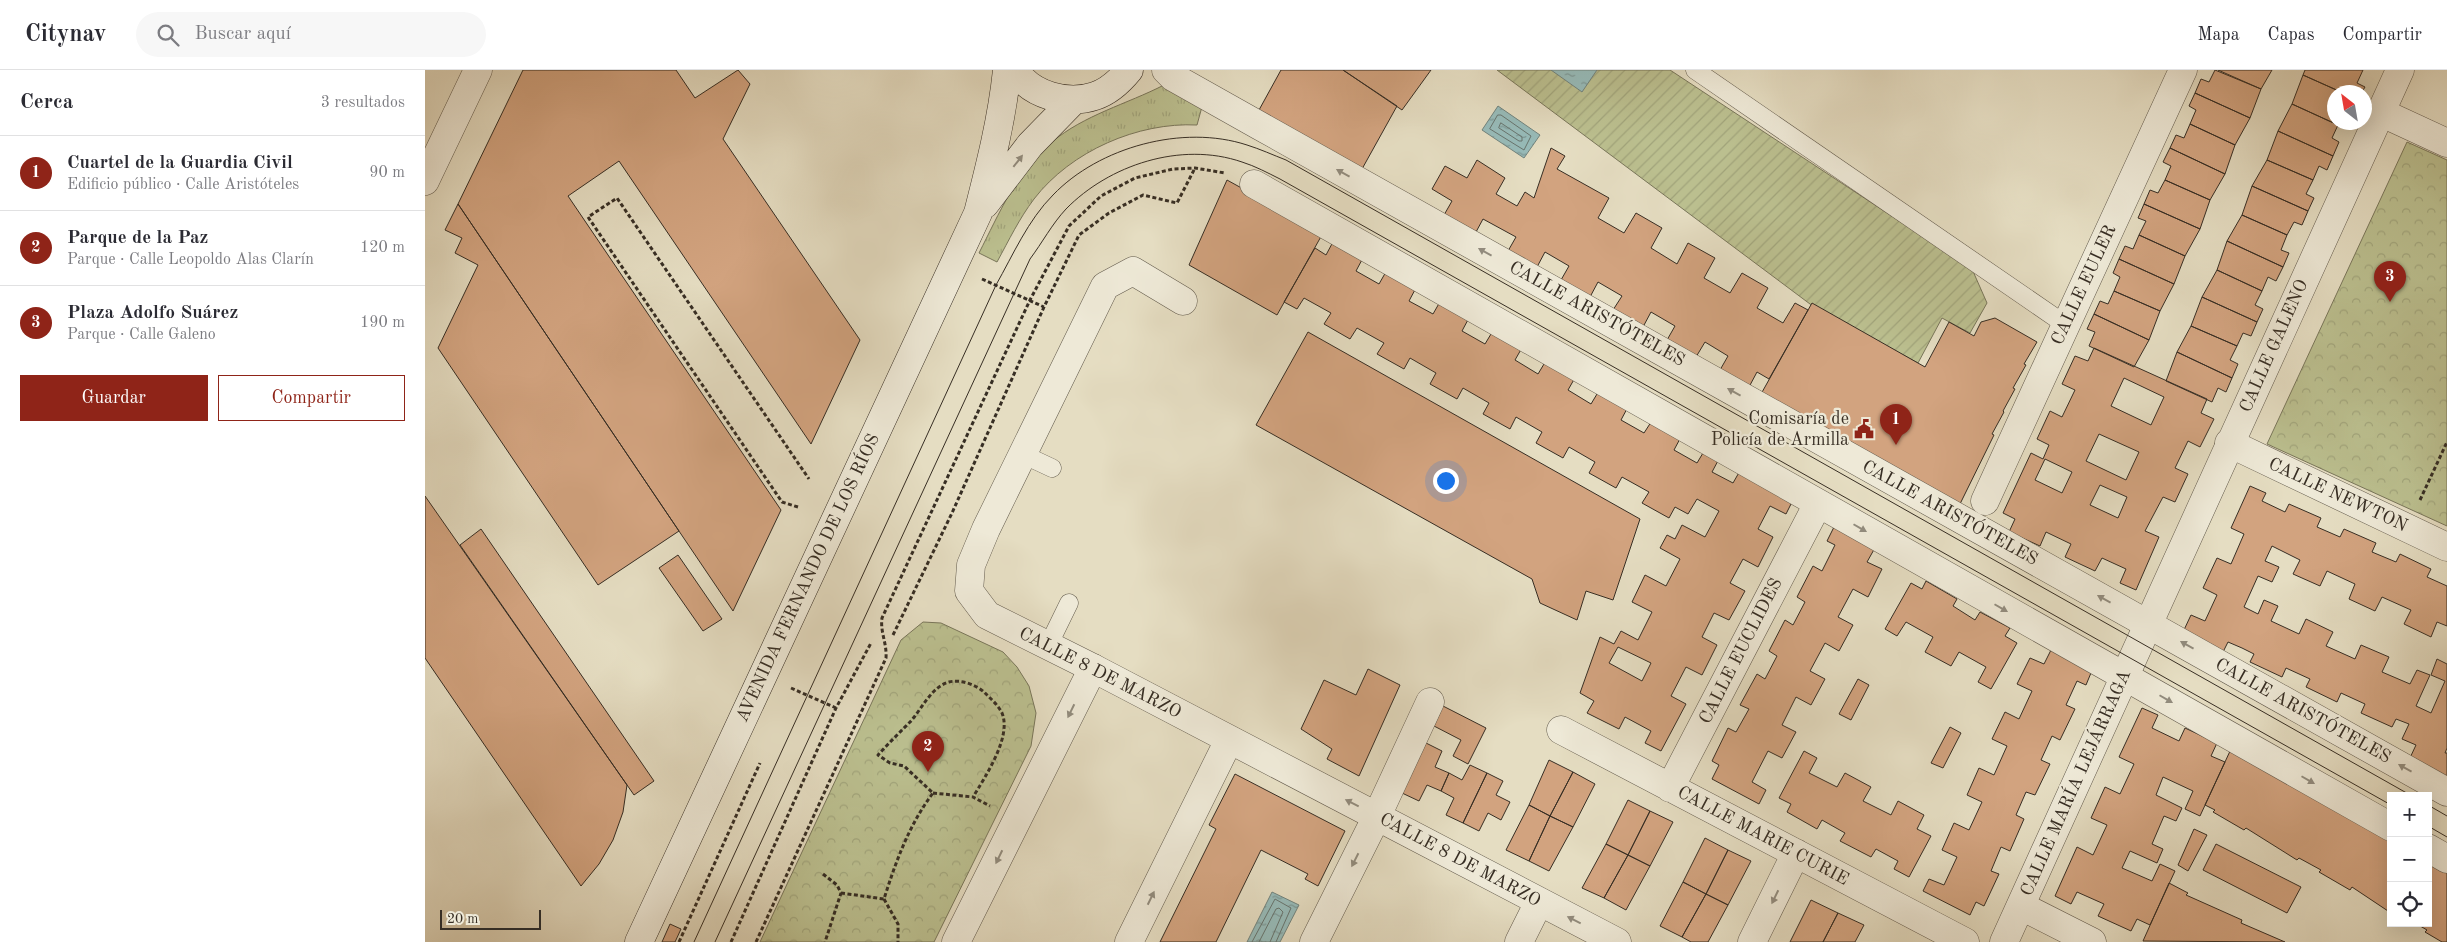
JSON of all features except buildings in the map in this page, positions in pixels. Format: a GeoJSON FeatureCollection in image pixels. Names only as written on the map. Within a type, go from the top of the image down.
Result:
{"type":"FeatureCollection","features":[{"type":"Feature","properties":{"kind":"street"},"geometry":{"type":"LineString","coordinates":[[425,181],[478,70]]}},
{"type":"Feature","properties":{"kind":"street","name":"AVENIDA FERNANDO DE LOS RÍOS"},"geometry":{"type":"LineString","coordinates":[[639,942],[977,213],[996,138],[1007,70]]}},
{"type":"Feature","properties":{"kind":"street"},"geometry":{"type":"LineString","coordinates":[[1015,70],[1034,89],[1053,97],[1074,100],[1097,96],[1117,84],[1129,70]]}},
{"type":"Feature","properties":{"kind":"street","name":"CALLE ARISTÓTELES"},"geometry":{"type":"LineString","coordinates":[[1166,70],[1173,77],[2447,792]]}},
{"type":"Feature","properties":{"kind":"street","name":"CALLE EULER"},"geometry":{"type":"LineString","coordinates":[[1985,501],[2183,70]]}},
{"type":"Feature","properties":{"kind":"street","name":"CALLE GALENO"},"geometry":{"type":"LineString","coordinates":[[2147,623],[2400,70]]}},
{"type":"Feature","properties":{"kind":"street","name":"AVENIDA FERNANDO DE LOS RÍOS"},"geometry":{"type":"LineString","coordinates":[[977,213],[1030,145],[1074,100]]}},
{"type":"Feature","properties":{"kind":"street"},"geometry":{"type":"LineString","coordinates":[[2380,112],[2447,143]]}},
{"type":"Feature","properties":{"kind":"street"},"geometry":{"type":"LineString","coordinates":[[1254,184],[1814,509],[2124,675],[2387,825]]}},
{"type":"Feature","properties":{"kind":"street","name":"CALLE 8 DE MARZO"},"geometry":{"type":"LineString","coordinates":[[1183,301],[1133,271],[1105,286],[986,529],[971,565],[969,591],[987,615],[1093,668],[1617,942]]}},
{"type":"Feature","properties":{"kind":"street","name":"CALLE NEWTON"},"geometry":{"type":"LineString","coordinates":[[2229,443],[2447,547]]}},
{"type":"Feature","properties":{"kind":"street","name":"CALLE EUCLIDES"},"geometry":{"type":"LineString","coordinates":[[1670,788],[1814,509]]}},
{"type":"Feature","properties":{"kind":"street","name":"CALLE MARÍA LEJÁRRAGA"},"geometry":{"type":"LineString","coordinates":[[2004,942],[2147,623]]}},
{"type":"Feature","properties":{"kind":"street"},"geometry":{"type":"LineString","coordinates":[[956,942],[1093,668]]}},
{"type":"Feature","properties":{"kind":"street"},"geometry":{"type":"LineString","coordinates":[[1314,942],[1377,816],[1430,702]]}},
{"type":"Feature","properties":{"kind":"street","name":"CALLE MARIE CURIE"},"geometry":{"type":"LineString","coordinates":[[1561,730],[1965,942]]}},
{"type":"Feature","properties":{"kind":"street"},"geometry":{"type":"LineString","coordinates":[[1129,942],[1229,740]]}},
{"type":"Feature","properties":{"kind":"street"},"geometry":{"type":"LineString","coordinates":[[2432,850],[2447,859]]}},
{"type":"Feature","properties":{"kind":"street"},"geometry":{"type":"LineString","coordinates":[[1752,942],[1796,853]]}},
{"type":"Feature","properties":{"kind":"street"},"geometry":{"type":"LineString","coordinates":[[1519,942],[1539,902]]}},
{"type":"Feature","properties":{"kind":"street"},"geometry":{"type":"LineString","coordinates":[[2021,906],[2092,942]]}},
{"type":"Feature","properties":{"kind":"lane"},"geometry":{"type":"LineString","coordinates":[[1695,70],[2066,325]]}},
{"type":"Feature","properties":{"kind":"lane"},"geometry":{"type":"LineString","coordinates":[[1022,454],[1052,468]]}},
{"type":"Feature","properties":{"kind":"lane"},"geometry":{"type":"LineString","coordinates":[[1048,646],[1069,603]]}},
{"type":"Feature","properties":{"kind":"path"},"geometry":{"type":"LineString","coordinates":[[756,942],[886,658],[887,647],[880,629],[882,618],[1030,300],[1069,226],[1101,196],[1135,178],[1173,169],[1195,168]]}},
{"type":"Feature","properties":{"kind":"path"},"geometry":{"type":"LineString","coordinates":[[797,507],[782,502],[588,217],[617,198],[809,479]]}},
{"type":"Feature","properties":{"kind":"path"},"geometry":{"type":"LineString","coordinates":[[979,277],[1044,306]]}},
{"type":"Feature","properties":{"kind":"path"},"geometry":{"type":"LineString","coordinates":[[2407,528],[2447,442]]}},
{"type":"Feature","properties":{"kind":"path"},"geometry":{"type":"LineString","coordinates":[[893,635],[910,602]]}},
{"type":"Feature","properties":{"kind":"path"},"geometry":{"type":"LineString","coordinates":[[731,942],[836,708],[871,643]]}},
{"type":"Feature","properties":{"kind":"path"},"geometry":{"type":"LineString","coordinates":[[973,797],[994,759],[1005,725],[1002,713],[995,702],[980,688],[960,681],[949,682],[930,695],[910,722],[878,756],[889,763],[904,766],[933,793],[973,797],[1017,821]]}},
{"type":"Feature","properties":{"kind":"path"},"geometry":{"type":"LineString","coordinates":[[785,686],[836,708]]}},
{"type":"Feature","properties":{"kind":"path"},"geometry":{"type":"LineString","coordinates":[[679,942],[763,755]]}},
{"type":"Feature","properties":{"kind":"path"},"geometry":{"type":"LineString","coordinates":[[898,942],[898,924],[884,899],[905,840],[918,814],[933,793]]}},
{"type":"Feature","properties":{"kind":"path"},"geometry":{"type":"LineString","coordinates":[[823,874],[837,885],[841,893],[825,942]]}},
{"type":"Feature","properties":{"kind":"path"},"geometry":{"type":"LineString","coordinates":[[841,893],[884,899]]}},
{"type":"Feature","properties":{"kind":"green space"},"geometry":{"type":"Polygon","coordinates":[[[1497,70],[1670,70],[1972,269],[1987,303],[1970,333],[1942,318],[1918,363],[1814,307],[1497,70]]]}},
{"type":"Feature","properties":{"kind":"green space"},"geometry":{"type":"Polygon","coordinates":[[[1164,85],[1203,103],[1197,125],[1175,125],[1129,134],[1086,154],[1049,182],[1034,199],[997,262],[979,253],[1019,179],[1040,153],[1052,142],[1078,124],[1164,85]]]}},
{"type":"Feature","properties":{"kind":"green space"},"geometry":{"type":"Polygon","coordinates":[[[2407,142],[2447,160],[2447,526],[2267,444],[2407,142]]]}},
{"type":"Feature","properties":{"kind":"green space"},"geometry":{"type":"Polygon","coordinates":[[[923,622],[941,623],[1003,652],[1017,667],[1029,686],[1036,713],[1031,746],[934,942],[760,942],[901,640],[923,622]]]}},
{"type":"Feature","properties":{"kind":"water"},"geometry":{"type":"Polygon","coordinates":[[[1551,70],[1597,70],[1582,92],[1551,70]]]}},
{"type":"Feature","properties":{"kind":"water"},"geometry":{"type":"Polygon","coordinates":[[[1498,106],[1540,135],[1524,158],[1482,130],[1498,106]]]}},
{"type":"Feature","properties":{"kind":"water"},"geometry":{"type":"Polygon","coordinates":[[[1272,892],[1299,905],[1280,942],[1247,942],[1272,892]]]}},
{"type":"Feature","properties":{"kind":"tram line"},"geometry":{"type":"LineString","coordinates":[[694,942],[996,285],[1021,238],[1044,205],[1072,178],[1094,164],[1118,153],[1143,144],[1170,139],[1196,137],[1222,139],[1252,147],[1286,160],[2405,792]]}},
{"type":"Feature","properties":{"kind":"tram line"},"geometry":{"type":"LineString","coordinates":[[715,942],[1030,259],[1066,209],[1083,193],[1103,180],[1147,161],[1195,154],[1219,156],[1247,164],[1280,179],[2387,803]]}},
{"type":"Feature","properties":{"kind":"tram line"},"geometry":{"type":"LineString","coordinates":[[2432,807],[2447,816]]}},
{"type":"Feature","properties":{"kind":"tram line"},"geometry":{"type":"LineString","coordinates":[[2432,828],[2447,837]]}},
{"type":"Feature","properties":{"kind":"place","name":"Plaza Adolfo Suárez"},"geometry":{"type":"Point","coordinates":[2390,302]}},
{"type":"Feature","properties":{"kind":"place","name":"Comisaría de Policía de Armilla"},"geometry":{"type":"Point","coordinates":[1864,429]}},
{"type":"Feature","properties":{"kind":"place","name":"Cuartel de la Guardia Civil"},"geometry":{"type":"Point","coordinates":[1896,445]}},
{"type":"Feature","properties":{"kind":"place","name":"Parque de la Paz"},"geometry":{"type":"Point","coordinates":[928,772]}}]}
